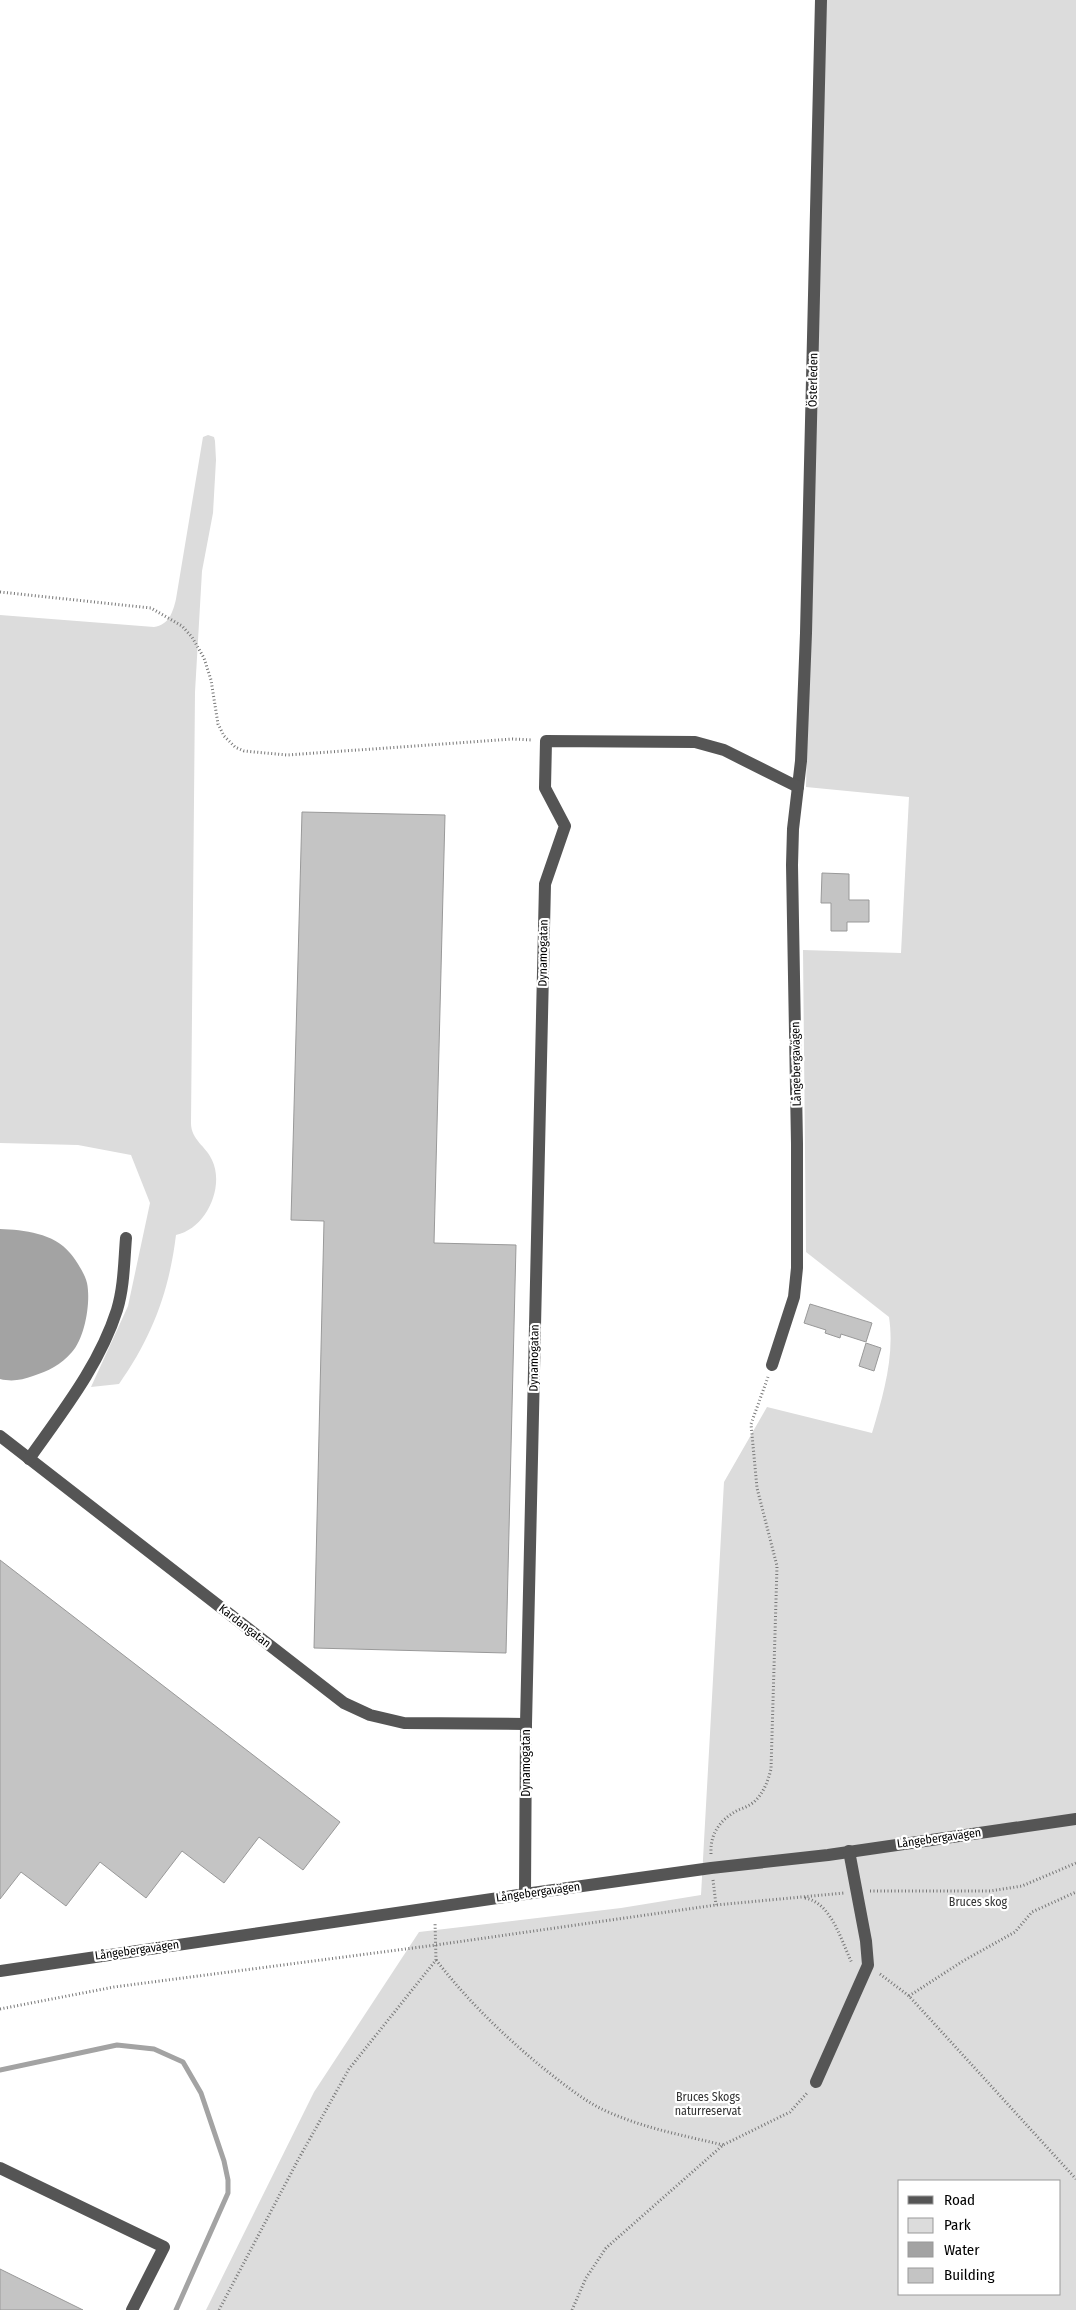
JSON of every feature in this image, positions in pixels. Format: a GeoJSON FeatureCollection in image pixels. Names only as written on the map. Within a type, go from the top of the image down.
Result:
{"type":"FeatureCollection","features":[{"type":"Feature","properties":{"kind":"street","name":"Österleden"},"geometry":{"type":"LineString","coordinates":[[801,761],[806,633],[821,0]]}},
{"type":"Feature","properties":{"kind":"street"},"geometry":{"type":"LineString","coordinates":[[546,740],[695,742],[724,750],[798,787]]}},
{"type":"Feature","properties":{"kind":"street","name":"Dynamogatan"},"geometry":{"type":"LineString","coordinates":[[525,1894],[526,1724],[545,884],[565,826],[545,788],[546,740]]}},
{"type":"Feature","properties":{"kind":"street","name":"Långebergavägen"},"geometry":{"type":"LineString","coordinates":[[772,1365],[790,1311],[796,1278],[797,1144],[792,899],[793,830],[801,761]]}},
{"type":"Feature","properties":{"kind":"street"},"geometry":{"type":"LineString","coordinates":[[29,1459],[91,1369],[116,1310],[123,1281],[126,1238]]}},
{"type":"Feature","properties":{"kind":"street","name":"Kardangatan"},"geometry":{"type":"LineString","coordinates":[[0,1436],[344,1703],[370,1715],[404,1722],[526,1724]]}},
{"type":"Feature","properties":{"kind":"street","name":"Långebergavägen"},"geometry":{"type":"LineString","coordinates":[[0,1971],[182,1943],[435,1909],[525,1894],[1076,1819]]}},
{"type":"Feature","properties":{"kind":"street"},"geometry":{"type":"LineString","coordinates":[[816,2082],[868,1964],[866,1940],[849,1851]]}},
{"type":"Feature","properties":{"kind":"street"},"geometry":{"type":"LineString","coordinates":[[0,2168],[164,2247],[132,2310]]}},
{"type":"Feature","properties":{"kind":"path"},"geometry":{"type":"LineString","coordinates":[[0,592],[151,608],[182,626],[204,658],[218,724],[224,736],[235,747],[244,751],[287,755],[514,739],[546,740]]}},
{"type":"Feature","properties":{"kind":"path"},"geometry":{"type":"LineString","coordinates":[[716,1905],[711,1868],[713,1838],[718,1826],[732,1814],[754,1802],[768,1782],[771,1769],[777,1566],[757,1488],[751,1424],[772,1365]]}},
{"type":"Feature","properties":{"kind":"path"},"geometry":{"type":"LineString","coordinates":[[0,2009],[114,1987],[436,1945],[716,1905],[802,1898],[857,1891],[990,1891],[1022,1886],[1076,1863]]}},
{"type":"Feature","properties":{"kind":"path"},"geometry":{"type":"LineString","coordinates":[[909,1996],[964,1961],[1015,1932],[1032,1912],[1076,1892]]}},
{"type":"Feature","properties":{"kind":"path"},"geometry":{"type":"LineString","coordinates":[[802,1898],[812,1900],[827,1912],[860,1981]]}},
{"type":"Feature","properties":{"kind":"path"},"geometry":{"type":"LineString","coordinates":[[435,1909],[436,1960],[459,1990],[500,2032],[569,2088],[612,2114],[657,2130],[723,2145]]}},
{"type":"Feature","properties":{"kind":"path"},"geometry":{"type":"LineString","coordinates":[[219,2310],[298,2160],[349,2069],[436,1960]]}},
{"type":"Feature","properties":{"kind":"path"},"geometry":{"type":"LineString","coordinates":[[868,1964],[909,1996],[1076,2179]]}},
{"type":"Feature","properties":{"kind":"path"},"geometry":{"type":"LineString","coordinates":[[572,2310],[586,2278],[606,2248],[723,2145],[790,2112],[816,2082]]}},
{"type":"Feature","properties":{"kind":"green space","name":"Bruces Skogs naturreservat"},"geometry":{"type":"Polygon","coordinates":[[[825,0],[1076,0],[1076,2310],[206,2310],[314,2092],[419,1932],[621,1908],[701,1895],[724,1482],[767,1407],[872,1433],[887,1376],[890,1346],[889,1317],[806,1252],[803,950],[901,953],[909,797],[806,787],[825,0]]]}},
{"type":"Feature","properties":{"kind":"green space"},"geometry":{"type":"Polygon","coordinates":[[[208,435],[214,437],[216,460],[213,513],[202,571],[195,692],[191,1123],[193,1134],[212,1160],[216,1182],[214,1194],[204,1216],[196,1225],[176,1235],[164,1295],[150,1331],[131,1366],[119,1384],[91,1387],[128,1306],[150,1203],[131,1155],[78,1145],[0,1143],[0,615],[154,627],[167,621],[172,613],[176,599],[203,437],[208,435]]]}},
{"type":"Feature","properties":{"kind":"water"},"geometry":{"type":"Polygon","coordinates":[[[0,1229],[38,1234],[56,1241],[72,1256],[82,1271],[88,1291],[84,1329],[77,1346],[63,1361],[49,1370],[17,1380],[0,1379],[0,1229]]]}},
{"type":"Feature","properties":{"kind":"building"},"geometry":{"type":"Polygon","coordinates":[[[302,812],[445,815],[434,1243],[516,1245],[506,1653],[314,1648],[324,1221],[291,1220],[302,812]]]}},
{"type":"Feature","properties":{"kind":"building"},"geometry":{"type":"Polygon","coordinates":[[[822,873],[849,874],[849,900],[869,900],[869,922],[847,922],[847,931],[831,931],[831,903],[821,903],[822,873]]]}},
{"type":"Feature","properties":{"kind":"building"},"geometry":{"type":"Polygon","coordinates":[[[810,1304],[872,1323],[866,1342],[841,1334],[840,1338],[825,1333],[826,1330],[804,1323],[810,1304]]]}},
{"type":"Feature","properties":{"kind":"building"},"geometry":{"type":"Polygon","coordinates":[[[866,1343],[881,1348],[874,1371],[859,1366],[866,1343]]]}},
{"type":"Feature","properties":{"kind":"building"},"geometry":{"type":"Polygon","coordinates":[[[0,1560],[340,1822],[303,1870],[259,1837],[224,1883],[182,1851],[146,1898],[100,1862],[66,1906],[21,1872],[0,1899],[0,1560]]]}},
{"type":"Feature","properties":{"kind":"building"},"geometry":{"type":"Polygon","coordinates":[[[0,2269],[83,2310],[0,2310],[0,2269]]]}},
{"type":"Feature","properties":{"kind":"waterway"},"geometry":{"type":"LineString","coordinates":[[0,2070],[117,2045],[154,2049],[183,2062],[201,2093],[224,2161],[228,2180],[228,2193],[176,2310]]}},
{"type":"Feature","properties":{"kind":"park label","name":"Bruces skog"},"geometry":{"type":"Point","coordinates":[978,1902]}}]}
